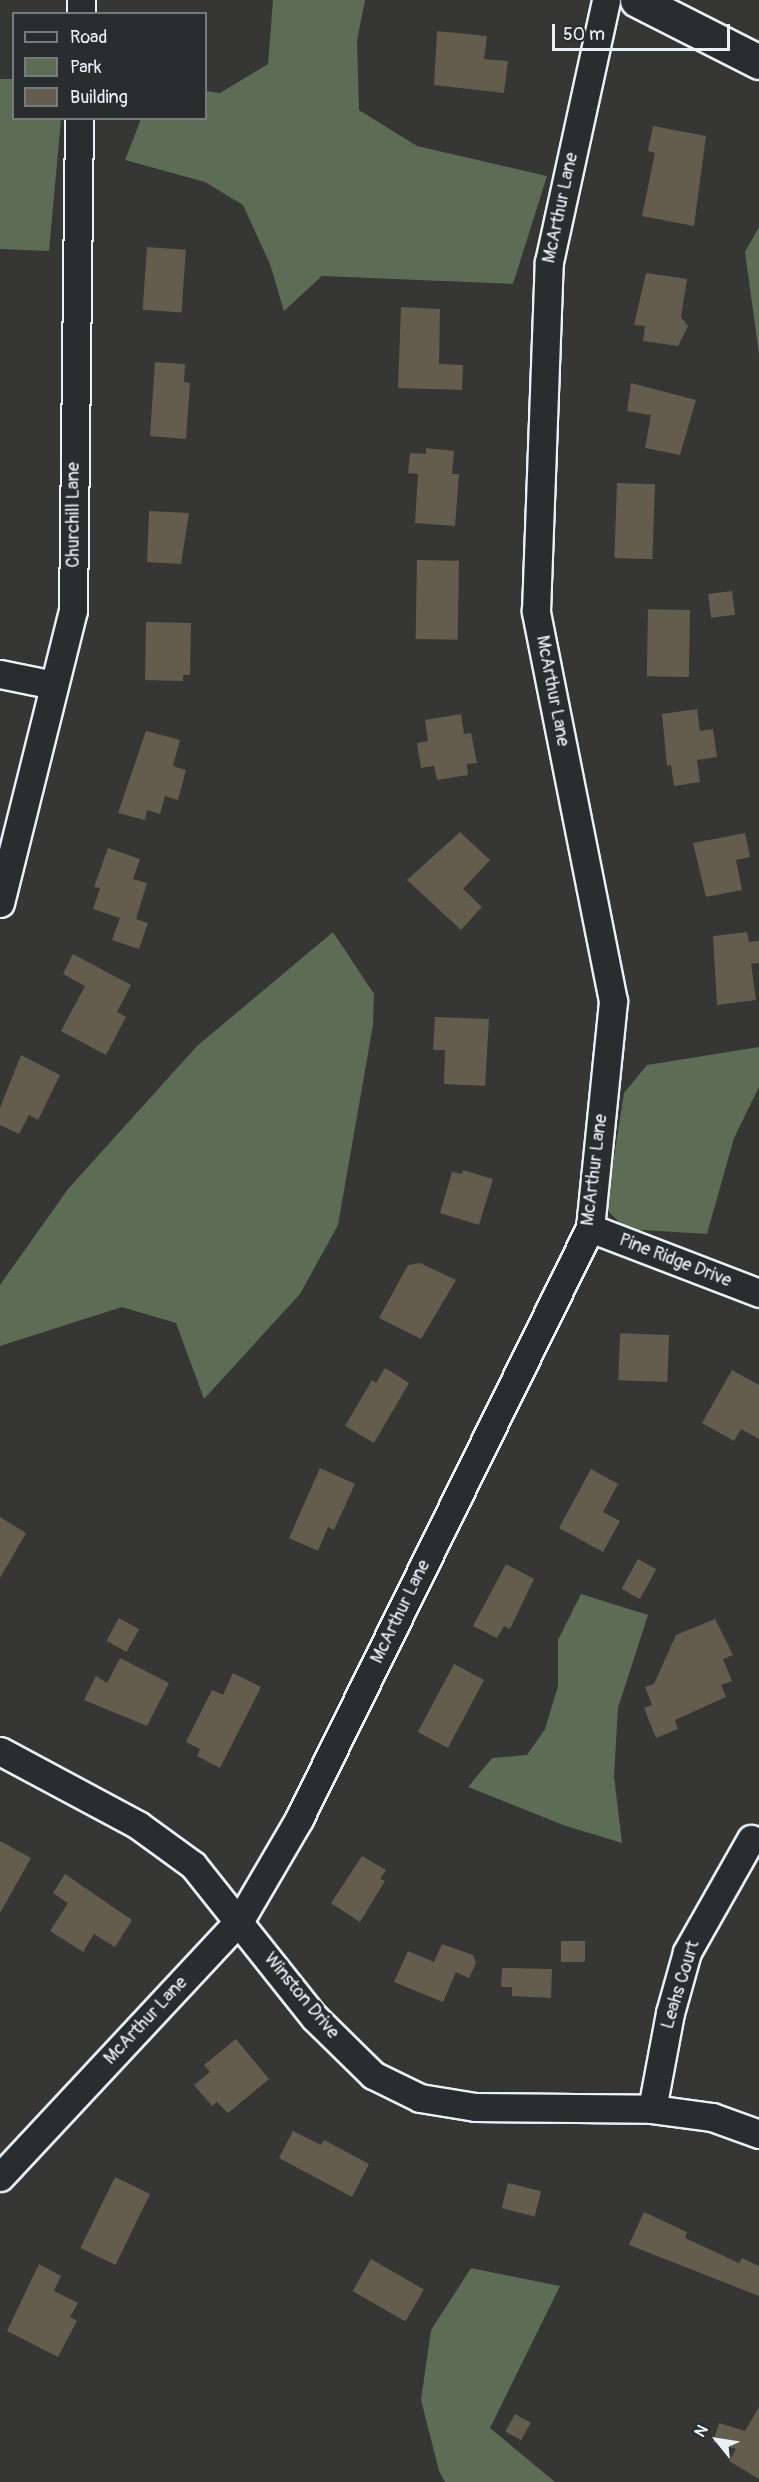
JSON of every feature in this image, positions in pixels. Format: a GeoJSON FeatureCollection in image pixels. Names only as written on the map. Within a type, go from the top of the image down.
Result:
{"type":"FeatureCollection","features":[{"type":"Feature","properties":{"kind":"street","name":"McArthur Lane"},"geometry":{"type":"LineString","coordinates":[[0,2176],[240,1920],[299,1819],[590,1228],[614,1001],[536,611],[549,262],[606,0]]}},
{"type":"Feature","properties":{"kind":"street"},"geometry":{"type":"LineString","coordinates":[[638,0],[759,62]]}},
{"type":"Feature","properties":{"kind":"street","name":"Churchill Lane"},"geometry":{"type":"LineString","coordinates":[[0,903],[73,610],[79,120]]}},
{"type":"Feature","properties":{"kind":"street"},"geometry":{"type":"LineString","coordinates":[[0,674],[54,685]]}},
{"type":"Feature","properties":{"kind":"street","name":"Pine Ridge Drive"},"geometry":{"type":"LineString","coordinates":[[590,1228],[759,1293]]}},
{"type":"Feature","properties":{"kind":"street","name":"Winston Drive"},"geometry":{"type":"LineString","coordinates":[[0,1751],[138,1825],[193,1866],[240,1920],[314,2017],[373,2075],[420,2098],[476,2106],[652,2109],[712,2117],[759,2134]]}},
{"type":"Feature","properties":{"kind":"street","name":"Leahs Court"},"geometry":{"type":"LineString","coordinates":[[652,2109],[670,2013],[687,1952],[751,1839]]}},
{"type":"Feature","properties":{"kind":"green space"},"geometry":{"type":"Polygon","coordinates":[[[273,0],[365,0],[357,40],[359,110],[417,146],[547,176],[513,284],[322,276],[284,311],[270,264],[243,205],[205,182],[125,160],[141,120],[207,120],[207,91],[220,93],[268,64],[273,0]]]}},
{"type":"Feature","properties":{"kind":"green space"},"geometry":{"type":"Polygon","coordinates":[[[0,79],[12,79],[12,120],[61,120],[49,251],[0,249],[0,79]]]}},
{"type":"Feature","properties":{"kind":"green space"},"geometry":{"type":"Polygon","coordinates":[[[759,227],[759,354],[745,252],[759,227]]]}},
{"type":"Feature","properties":{"kind":"green space"},"geometry":{"type":"Polygon","coordinates":[[[333,932],[374,994],[373,1025],[338,1225],[300,1294],[204,1399],[176,1323],[122,1307],[0,1346],[0,1285],[68,1189],[197,1046],[333,932]]]}},
{"type":"Feature","properties":{"kind":"green space"},"geometry":{"type":"Polygon","coordinates":[[[759,1047],[759,1087],[734,1138],[707,1234],[626,1229],[606,1209],[624,1093],[647,1065],[759,1047]]]}},
{"type":"Feature","properties":{"kind":"green space"},"geometry":{"type":"Polygon","coordinates":[[[581,1594],[648,1615],[618,1708],[614,1776],[622,1843],[563,1825],[468,1787],[492,1758],[527,1755],[545,1729],[558,1686],[558,1640],[581,1594]]]}},
{"type":"Feature","properties":{"kind":"green space"},"geometry":{"type":"Polygon","coordinates":[[[471,2268],[560,2286],[490,2428],[555,2482],[445,2482],[439,2471],[421,2400],[431,2330],[471,2268]]]}},
{"type":"Feature","properties":{"kind":"building"},"geometry":{"type":"Polygon","coordinates":[[[437,31],[487,36],[484,59],[508,61],[504,93],[434,85],[437,31]]]}},
{"type":"Feature","properties":{"kind":"building"},"geometry":{"type":"Polygon","coordinates":[[[653,126],[706,136],[694,226],[642,216],[655,153],[648,151],[653,126]]]}},
{"type":"Feature","properties":{"kind":"building"},"geometry":{"type":"Polygon","coordinates":[[[147,247],[186,250],[182,313],[143,310],[147,247]]]}},
{"type":"Feature","properties":{"kind":"building"},"geometry":{"type":"Polygon","coordinates":[[[646,273],[687,279],[681,317],[688,326],[678,346],[643,341],[645,326],[634,325],[646,273]]]}},
{"type":"Feature","properties":{"kind":"building"},"geometry":{"type":"Polygon","coordinates":[[[401,307],[440,309],[439,364],[463,365],[462,390],[398,388],[401,307]]]}},
{"type":"Feature","properties":{"kind":"building"},"geometry":{"type":"Polygon","coordinates":[[[155,362],[185,364],[184,382],[190,383],[186,439],[150,436],[155,362]]]}},
{"type":"Feature","properties":{"kind":"building"},"geometry":{"type":"Polygon","coordinates":[[[631,383],[696,400],[680,455],[645,448],[651,415],[627,411],[631,383]]]}},
{"type":"Feature","properties":{"kind":"building"},"geometry":{"type":"Polygon","coordinates":[[[426,448],[454,451],[452,474],[459,474],[455,526],[415,523],[418,474],[408,473],[410,453],[426,454],[426,448]]]}},
{"type":"Feature","properties":{"kind":"building"},"geometry":{"type":"Polygon","coordinates":[[[617,483],[655,484],[652,559],[614,558],[617,483]]]}},
{"type":"Feature","properties":{"kind":"building"},"geometry":{"type":"Polygon","coordinates":[[[149,511],[189,513],[181,564],[147,562],[149,511]]]}},
{"type":"Feature","properties":{"kind":"building"},"geometry":{"type":"Polygon","coordinates":[[[417,560],[459,561],[458,640],[416,639],[417,560]]]}},
{"type":"Feature","properties":{"kind":"building"},"geometry":{"type":"Polygon","coordinates":[[[732,591],[735,615],[711,618],[708,594],[732,591]]]}},
{"type":"Feature","properties":{"kind":"building"},"geometry":{"type":"Polygon","coordinates":[[[648,609],[690,610],[689,677],[647,676],[648,609]]]}},
{"type":"Feature","properties":{"kind":"building"},"geometry":{"type":"Polygon","coordinates":[[[146,622],[191,623],[190,675],[183,675],[183,681],[145,680],[146,622]]]}},
{"type":"Feature","properties":{"kind":"building"},"geometry":{"type":"Polygon","coordinates":[[[697,709],[700,731],[713,729],[717,757],[697,760],[700,782],[674,786],[671,765],[667,766],[662,714],[697,709]]]}},
{"type":"Feature","properties":{"kind":"building"},"geometry":{"type":"Polygon","coordinates":[[[461,714],[464,734],[471,733],[477,763],[467,764],[468,775],[437,780],[434,766],[421,768],[417,743],[428,741],[425,720],[461,714]]]}},
{"type":"Feature","properties":{"kind":"building"},"geometry":{"type":"Polygon","coordinates":[[[146,731],[180,740],[173,766],[186,770],[178,800],[165,796],[160,814],[147,810],[145,820],[118,813],[146,731]]]}},
{"type":"Feature","properties":{"kind":"building"},"geometry":{"type":"Polygon","coordinates":[[[460,832],[490,860],[463,889],[482,907],[461,930],[407,880],[460,832]]]}},
{"type":"Feature","properties":{"kind":"building"},"geometry":{"type":"Polygon","coordinates":[[[745,833],[750,857],[736,860],[742,890],[706,897],[693,843],[745,833]]]}},
{"type":"Feature","properties":{"kind":"building"},"geometry":{"type":"Polygon","coordinates":[[[108,848],[140,859],[133,879],[147,883],[136,919],[148,923],[139,949],[112,940],[120,918],[93,909],[100,888],[94,887],[108,848]]]}},
{"type":"Feature","properties":{"kind":"building"},"geometry":{"type":"Polygon","coordinates":[[[747,932],[749,942],[759,941],[759,963],[751,964],[756,1000],[717,1005],[713,936],[747,932]]]}},
{"type":"Feature","properties":{"kind":"building"},"geometry":{"type":"Polygon","coordinates":[[[73,954],[131,985],[117,1012],[126,1017],[106,1055],[61,1031],[85,986],[63,974],[73,954]]]}},
{"type":"Feature","properties":{"kind":"building"},"geometry":{"type":"Polygon","coordinates":[[[435,1017],[489,1019],[485,1086],[444,1084],[445,1050],[433,1050],[435,1017]]]}},
{"type":"Feature","properties":{"kind":"building"},"geometry":{"type":"Polygon","coordinates":[[[21,1055],[60,1075],[38,1120],[29,1115],[19,1134],[0,1125],[0,1108],[21,1055]]]}},
{"type":"Feature","properties":{"kind":"building"},"geometry":{"type":"Polygon","coordinates":[[[463,1170],[493,1179],[479,1225],[440,1213],[452,1172],[462,1174],[463,1170]]]}},
{"type":"Feature","properties":{"kind":"building"},"geometry":{"type":"Polygon","coordinates":[[[420,1263],[456,1280],[421,1339],[379,1318],[408,1265],[420,1263]]]}},
{"type":"Feature","properties":{"kind":"building"},"geometry":{"type":"Polygon","coordinates":[[[620,1333],[669,1335],[667,1382],[618,1380],[620,1333]]]}},
{"type":"Feature","properties":{"kind":"building"},"geometry":{"type":"Polygon","coordinates":[[[385,1368],[409,1383],[374,1443],[345,1426],[372,1380],[376,1383],[385,1368]]]}},
{"type":"Feature","properties":{"kind":"building"},"geometry":{"type":"Polygon","coordinates":[[[732,1370],[759,1385],[759,1439],[741,1429],[734,1441],[702,1423],[732,1370]]]}},
{"type":"Feature","properties":{"kind":"building"},"geometry":{"type":"Polygon","coordinates":[[[320,1468],[355,1484],[334,1530],[328,1527],[318,1551],[289,1538],[320,1468]]]}},
{"type":"Feature","properties":{"kind":"building"},"geometry":{"type":"Polygon","coordinates":[[[591,1469],[618,1484],[603,1512],[620,1521],[603,1552],[559,1528],[591,1469]]]}},
{"type":"Feature","properties":{"kind":"building"},"geometry":{"type":"Polygon","coordinates":[[[0,1517],[26,1533],[0,1578],[0,1517]]]}},
{"type":"Feature","properties":{"kind":"building"},"geometry":{"type":"Polygon","coordinates":[[[638,1559],[656,1569],[640,1599],[622,1589],[638,1559]]]}},
{"type":"Feature","properties":{"kind":"building"},"geometry":{"type":"Polygon","coordinates":[[[506,1564],[534,1579],[510,1629],[504,1626],[497,1638],[473,1626],[506,1564]]]}},
{"type":"Feature","properties":{"kind":"building"},"geometry":{"type":"Polygon","coordinates":[[[119,1618],[139,1629],[127,1652],[106,1641],[119,1618]]]}},
{"type":"Feature","properties":{"kind":"building"},"geometry":{"type":"Polygon","coordinates":[[[715,1619],[733,1655],[723,1659],[732,1681],[721,1685],[726,1697],[675,1720],[678,1729],[656,1738],[644,1708],[652,1705],[645,1687],[654,1684],[676,1635],[715,1619]]]}},
{"type":"Feature","properties":{"kind":"building"},"geometry":{"type":"Polygon","coordinates":[[[120,1658],[169,1683],[147,1726],[84,1700],[96,1676],[107,1683],[120,1658]]]}},
{"type":"Feature","properties":{"kind":"building"},"geometry":{"type":"Polygon","coordinates":[[[454,1664],[484,1680],[448,1748],[418,1732],[454,1664]]]}},
{"type":"Feature","properties":{"kind":"building"},"geometry":{"type":"Polygon","coordinates":[[[233,1673],[261,1687],[220,1768],[197,1756],[200,1749],[186,1742],[212,1690],[223,1695],[233,1673]]]}},
{"type":"Feature","properties":{"kind":"building"},"geometry":{"type":"Polygon","coordinates":[[[0,1841],[31,1858],[0,1913],[0,1841]]]}},
{"type":"Feature","properties":{"kind":"building"},"geometry":{"type":"Polygon","coordinates":[[[362,1856],[386,1870],[380,1879],[385,1881],[360,1922],[331,1903],[362,1856]]]}},
{"type":"Feature","properties":{"kind":"building"},"geometry":{"type":"Polygon","coordinates":[[[65,1874],[132,1920],[115,1947],[94,1934],[83,1952],[50,1931],[68,1903],[53,1893],[65,1874]]]}},
{"type":"Feature","properties":{"kind":"building"},"geometry":{"type":"Polygon","coordinates":[[[561,1941],[585,1941],[585,1962],[561,1962],[561,1941]]]}},
{"type":"Feature","properties":{"kind":"building"},"geometry":{"type":"Polygon","coordinates":[[[442,1944],[473,1955],[476,1963],[469,1978],[456,1972],[443,2002],[394,1982],[408,1951],[434,1962],[442,1944]]]}},
{"type":"Feature","properties":{"kind":"building"},"geometry":{"type":"Polygon","coordinates":[[[502,1968],[552,1969],[551,1998],[512,1996],[512,1987],[501,1987],[502,1968]]]}},
{"type":"Feature","properties":{"kind":"building"},"geometry":{"type":"Polygon","coordinates":[[[236,2039],[269,2079],[228,2113],[217,2102],[212,2106],[194,2085],[210,2072],[204,2065],[236,2039]]]}},
{"type":"Feature","properties":{"kind":"building"},"geometry":{"type":"Polygon","coordinates":[[[293,2131],[321,2145],[324,2140],[369,2164],[352,2197],[279,2158],[293,2131]]]}},
{"type":"Feature","properties":{"kind":"building"},"geometry":{"type":"Polygon","coordinates":[[[115,2177],[150,2194],[115,2265],[80,2248],[115,2177]]]}},
{"type":"Feature","properties":{"kind":"building"},"geometry":{"type":"Polygon","coordinates":[[[508,2183],[541,2191],[535,2216],[502,2208],[508,2183]]]}},
{"type":"Feature","properties":{"kind":"building"},"geometry":{"type":"Polygon","coordinates":[[[644,2212],[687,2232],[685,2238],[739,2263],[742,2258],[759,2266],[759,2296],[629,2245],[644,2212]]]}},
{"type":"Feature","properties":{"kind":"building"},"geometry":{"type":"Polygon","coordinates":[[[371,2259],[424,2290],[405,2322],[353,2291],[371,2259]]]}},
{"type":"Feature","properties":{"kind":"building"},"geometry":{"type":"Polygon","coordinates":[[[39,2264],[61,2276],[54,2291],[78,2303],[70,2317],[77,2321],[58,2357],[7,2331],[39,2264]]]}},
{"type":"Feature","properties":{"kind":"building"},"geometry":{"type":"Polygon","coordinates":[[[759,2407],[759,2479],[729,2461],[736,2449],[713,2442],[719,2423],[745,2431],[759,2407]]]}},
{"type":"Feature","properties":{"kind":"building"},"geometry":{"type":"Polygon","coordinates":[[[515,2414],[531,2423],[521,2440],[505,2431],[515,2414]]]}}]}
